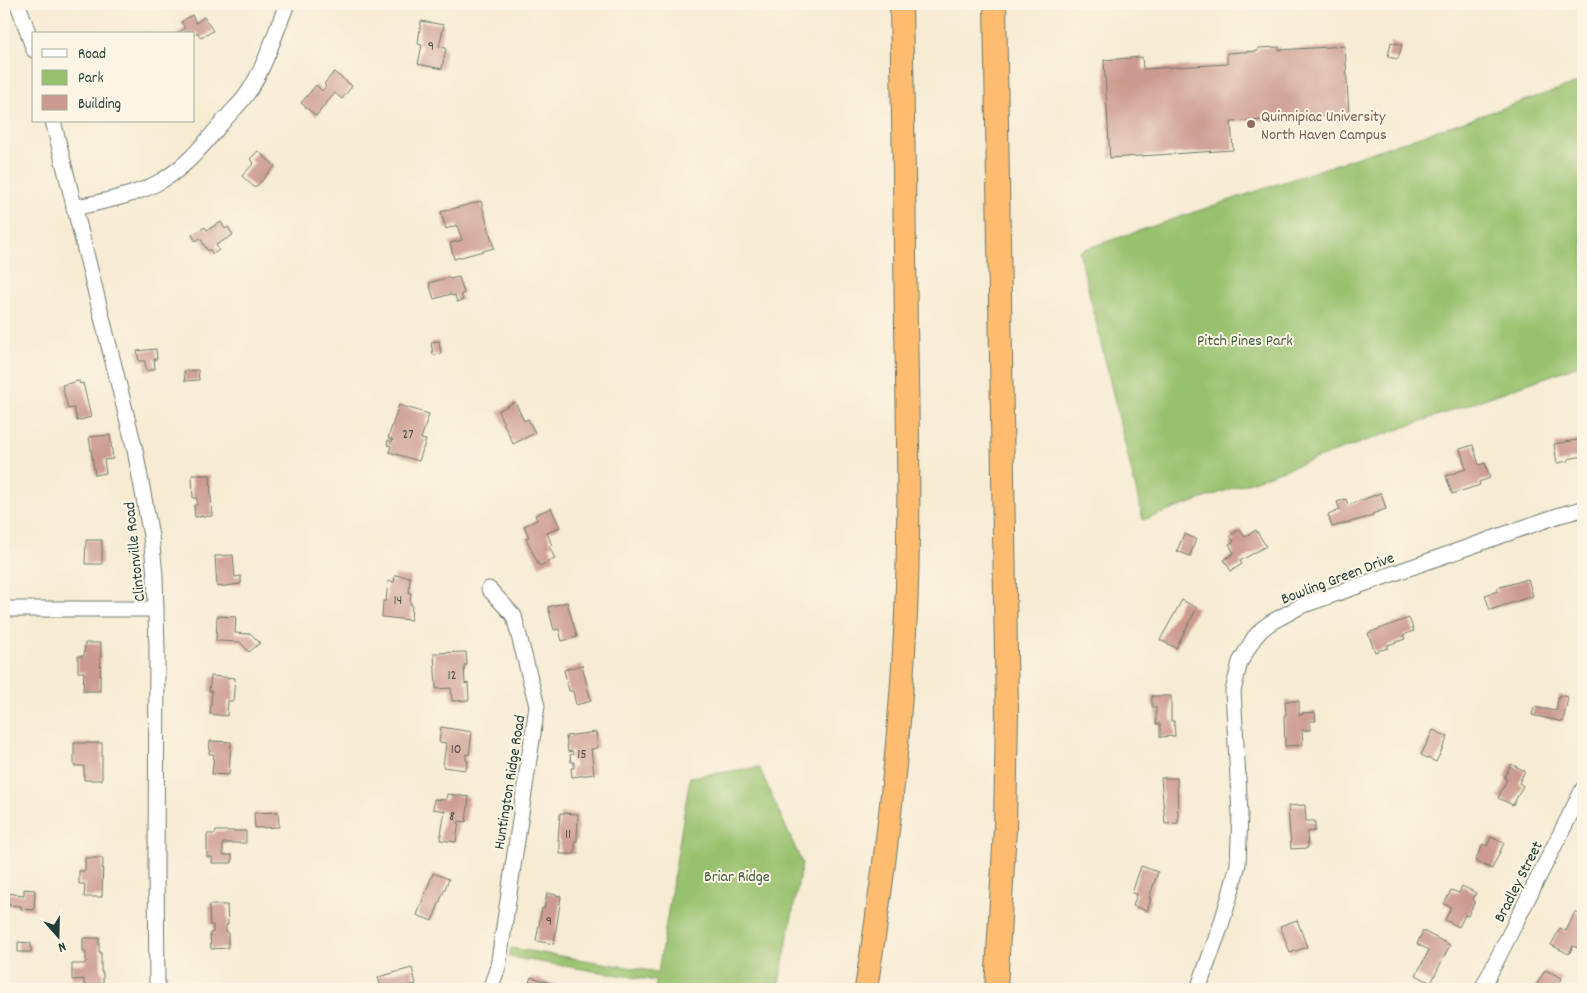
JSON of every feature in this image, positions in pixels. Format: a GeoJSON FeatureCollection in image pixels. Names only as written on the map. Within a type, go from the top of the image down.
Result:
{"type":"FeatureCollection","features":[{"type":"Feature","properties":{"kind":"highway"},"geometry":{"type":"LineString","coordinates":[[866,989],[880,896],[894,777],[906,612],[908,422],[901,4]]}},
{"type":"Feature","properties":{"kind":"highway"},"geometry":{"type":"LineString","coordinates":[[996,4],[1007,693],[1005,829],[996,989]]}},
{"type":"Feature","properties":{"kind":"street"},"geometry":{"type":"LineString","coordinates":[[18,4],[32,44]]}},
{"type":"Feature","properties":{"kind":"street"},"geometry":{"type":"LineString","coordinates":[[74,208],[138,190],[161,181],[179,168],[204,144],[249,92],[260,72],[287,4]]}},
{"type":"Feature","properties":{"kind":"street","name":"Clintonville Road"},"geometry":{"type":"LineString","coordinates":[[53,122],[144,492],[152,536],[156,609],[157,989]]}},
{"type":"Feature","properties":{"kind":"street","name":"Bowling Green Drive"},"geometry":{"type":"LineString","coordinates":[[1198,989],[1220,928],[1238,864],[1240,814],[1233,691],[1240,662],[1254,638],[1270,623],[1301,606],[1560,515],[1583,509]]}},
{"type":"Feature","properties":{"kind":"street","name":"Huntington Ridge Road"},"geometry":{"type":"LineString","coordinates":[[489,589],[514,616],[537,706],[498,967],[490,989]]}},
{"type":"Feature","properties":{"kind":"street"},"geometry":{"type":"LineString","coordinates":[[4,609],[156,609]]}},
{"type":"Feature","properties":{"kind":"street","name":"Bradley Street"},"geometry":{"type":"LineString","coordinates":[[1482,989],[1583,790]]}},
{"type":"Feature","properties":{"kind":"green space","name":"Pitch Pines Park"},"geometry":{"type":"Polygon","coordinates":[[[1583,81],[1583,364],[1143,520],[1079,251],[1583,81]]]}},
{"type":"Feature","properties":{"kind":"green space","name":"Briar Ridge"},"geometry":{"type":"Polygon","coordinates":[[[759,767],[802,863],[778,989],[655,989],[656,981],[509,957],[511,948],[658,972],[690,777],[759,767]]]}},
{"type":"Feature","properties":{"kind":"building"},"geometry":{"type":"Polygon","coordinates":[[[192,15],[196,23],[204,17],[213,31],[201,38],[197,32],[195,34],[195,32],[179,32],[185,28],[181,22],[192,15]]]}},
{"type":"Feature","properties":{"kind":"building"},"geometry":{"type":"Polygon","coordinates":[[[421,21],[444,25],[439,47],[446,48],[442,69],[418,64],[422,45],[418,44],[421,21]]]}},
{"type":"Feature","properties":{"kind":"building"},"geometry":{"type":"Polygon","coordinates":[[[1391,42],[1402,45],[1398,59],[1388,57],[1391,42]]]}},
{"type":"Feature","properties":{"kind":"building"},"geometry":{"type":"Polygon","coordinates":[[[1345,46],[1349,115],[1231,122],[1233,150],[1110,158],[1104,60],[1142,57],[1143,69],[1227,64],[1227,53],[1258,51],[1258,48],[1279,47],[1279,50],[1345,46]]]}},
{"type":"Feature","properties":{"kind":"building"},"geometry":{"type":"Polygon","coordinates":[[[334,72],[352,86],[342,99],[335,93],[316,116],[301,103],[316,85],[322,91],[326,86],[324,84],[334,72]]]}},
{"type":"Feature","properties":{"kind":"building"},"geometry":{"type":"Polygon","coordinates":[[[258,151],[275,166],[255,188],[242,176],[254,163],[250,159],[258,151]]]}},
{"type":"Feature","properties":{"kind":"building"},"geometry":{"type":"Polygon","coordinates":[[[481,201],[494,248],[454,259],[450,243],[462,240],[457,225],[446,229],[441,212],[481,201]]]}},
{"type":"Feature","properties":{"kind":"building"},"geometry":{"type":"Polygon","coordinates":[[[221,222],[225,229],[228,227],[233,235],[216,245],[219,250],[213,254],[210,250],[207,250],[200,238],[196,241],[192,235],[205,227],[207,230],[221,222]]]}},
{"type":"Feature","properties":{"kind":"building"},"geometry":{"type":"Polygon","coordinates":[[[449,277],[450,279],[459,277],[464,293],[461,294],[463,300],[457,302],[455,295],[452,296],[451,294],[434,299],[429,283],[449,277]]]}},
{"type":"Feature","properties":{"kind":"building"},"geometry":{"type":"Polygon","coordinates":[[[439,341],[441,354],[433,355],[431,342],[439,341]]]}},
{"type":"Feature","properties":{"kind":"building"},"geometry":{"type":"Polygon","coordinates":[[[156,349],[155,369],[146,371],[145,361],[139,361],[137,351],[156,349]]]}},
{"type":"Feature","properties":{"kind":"building"},"geometry":{"type":"Polygon","coordinates":[[[198,370],[199,380],[185,381],[184,371],[198,370]]]}},
{"type":"Feature","properties":{"kind":"building"},"geometry":{"type":"Polygon","coordinates":[[[79,381],[80,384],[83,383],[91,417],[77,421],[74,408],[68,409],[62,385],[79,381]]]}},
{"type":"Feature","properties":{"kind":"building"},"geometry":{"type":"Polygon","coordinates":[[[515,402],[524,421],[528,419],[535,433],[513,444],[498,411],[515,402]]]}},
{"type":"Feature","properties":{"kind":"building"},"geometry":{"type":"Polygon","coordinates":[[[399,405],[429,414],[421,439],[426,440],[419,461],[389,452],[391,446],[387,445],[388,440],[392,442],[393,440],[388,438],[399,405]]]}},
{"type":"Feature","properties":{"kind":"building"},"geometry":{"type":"Polygon","coordinates":[[[110,435],[113,459],[104,460],[106,473],[95,475],[89,437],[110,435]]]}},
{"type":"Feature","properties":{"kind":"building"},"geometry":{"type":"Polygon","coordinates":[[[1583,439],[1583,456],[1557,463],[1554,444],[1583,439]]]}},
{"type":"Feature","properties":{"kind":"building"},"geometry":{"type":"Polygon","coordinates":[[[1473,445],[1479,465],[1485,463],[1490,478],[1479,482],[1480,485],[1452,494],[1446,476],[1466,469],[1460,449],[1473,445]]]}},
{"type":"Feature","properties":{"kind":"building"},"geometry":{"type":"Polygon","coordinates":[[[192,475],[210,475],[212,516],[195,517],[194,505],[197,505],[197,498],[193,498],[192,475]]]}},
{"type":"Feature","properties":{"kind":"building"},"geometry":{"type":"Polygon","coordinates":[[[1381,493],[1386,509],[1372,514],[1373,516],[1332,527],[1328,515],[1340,510],[1337,502],[1346,499],[1348,505],[1381,493]]]}},
{"type":"Feature","properties":{"kind":"building"},"geometry":{"type":"Polygon","coordinates":[[[551,508],[560,527],[547,533],[552,545],[549,546],[555,559],[539,566],[526,538],[529,537],[524,526],[537,520],[535,515],[551,508]]]}},
{"type":"Feature","properties":{"kind":"building"},"geometry":{"type":"Polygon","coordinates":[[[1240,529],[1245,537],[1256,530],[1266,546],[1240,561],[1242,564],[1231,571],[1224,560],[1234,553],[1229,544],[1234,541],[1230,536],[1240,529]]]}},
{"type":"Feature","properties":{"kind":"building"},"geometry":{"type":"Polygon","coordinates":[[[1184,534],[1196,539],[1190,556],[1177,551],[1184,534]]]}},
{"type":"Feature","properties":{"kind":"building"},"geometry":{"type":"Polygon","coordinates":[[[86,540],[102,540],[102,564],[85,564],[86,540]]]}},
{"type":"Feature","properties":{"kind":"building"},"geometry":{"type":"Polygon","coordinates":[[[233,555],[235,577],[241,576],[241,584],[217,587],[215,556],[233,555]]]}},
{"type":"Feature","properties":{"kind":"building"},"geometry":{"type":"Polygon","coordinates":[[[395,575],[410,577],[411,620],[382,617],[383,601],[386,601],[388,581],[394,582],[395,575]]]}},
{"type":"Feature","properties":{"kind":"building"},"geometry":{"type":"Polygon","coordinates":[[[1528,579],[1533,596],[1490,610],[1485,595],[1498,591],[1497,588],[1528,579]]]}},
{"type":"Feature","properties":{"kind":"building"},"geometry":{"type":"Polygon","coordinates":[[[1182,600],[1197,608],[1176,648],[1160,640],[1182,600]]]}},
{"type":"Feature","properties":{"kind":"building"},"geometry":{"type":"Polygon","coordinates":[[[567,602],[577,637],[562,641],[559,629],[554,630],[548,607],[567,602]]]}},
{"type":"Feature","properties":{"kind":"building"},"geometry":{"type":"Polygon","coordinates":[[[217,616],[236,617],[235,633],[250,633],[260,643],[249,652],[240,642],[216,641],[217,616]]]}},
{"type":"Feature","properties":{"kind":"building"},"geometry":{"type":"Polygon","coordinates":[[[1409,618],[1414,631],[1403,635],[1405,639],[1375,652],[1368,633],[1409,618]]]}},
{"type":"Feature","properties":{"kind":"building"},"geometry":{"type":"Polygon","coordinates":[[[85,643],[101,643],[100,691],[83,691],[84,672],[78,672],[78,656],[84,656],[85,643]]]}},
{"type":"Feature","properties":{"kind":"building"},"geometry":{"type":"Polygon","coordinates":[[[466,652],[467,665],[464,665],[465,684],[468,683],[469,700],[452,701],[451,688],[436,689],[434,653],[466,652]]]}},
{"type":"Feature","properties":{"kind":"building"},"geometry":{"type":"Polygon","coordinates":[[[582,665],[591,701],[576,705],[573,691],[569,691],[564,670],[582,665]]]}},
{"type":"Feature","properties":{"kind":"building"},"geometry":{"type":"Polygon","coordinates":[[[211,676],[235,678],[233,701],[228,701],[227,716],[210,714],[212,691],[209,691],[211,676]]]}},
{"type":"Feature","properties":{"kind":"building"},"geometry":{"type":"Polygon","coordinates":[[[1559,695],[1568,697],[1563,722],[1532,715],[1534,707],[1556,711],[1559,695]]]}},
{"type":"Feature","properties":{"kind":"building"},"geometry":{"type":"Polygon","coordinates":[[[1152,696],[1171,696],[1171,721],[1174,721],[1175,736],[1160,737],[1160,724],[1156,724],[1156,707],[1152,707],[1152,696]]]}},
{"type":"Feature","properties":{"kind":"building"},"geometry":{"type":"Polygon","coordinates":[[[1285,701],[1299,701],[1299,715],[1315,712],[1316,721],[1310,721],[1310,730],[1302,730],[1303,745],[1285,746],[1285,701]]]}},
{"type":"Feature","properties":{"kind":"building"},"geometry":{"type":"Polygon","coordinates":[[[441,727],[472,732],[469,755],[466,754],[466,760],[468,761],[466,770],[443,767],[446,743],[439,742],[441,727]]]}},
{"type":"Feature","properties":{"kind":"building"},"geometry":{"type":"Polygon","coordinates":[[[1433,730],[1448,737],[1436,762],[1421,755],[1433,730]]]}},
{"type":"Feature","properties":{"kind":"building"},"geometry":{"type":"Polygon","coordinates":[[[596,732],[598,748],[591,749],[594,774],[572,777],[571,768],[574,768],[574,762],[571,762],[570,755],[573,754],[572,751],[568,752],[566,736],[596,732]]]}},
{"type":"Feature","properties":{"kind":"building"},"geometry":{"type":"Polygon","coordinates":[[[210,741],[231,742],[229,775],[212,774],[214,754],[209,754],[210,741]]]}},
{"type":"Feature","properties":{"kind":"building"},"geometry":{"type":"Polygon","coordinates":[[[74,743],[102,743],[102,780],[84,780],[84,766],[74,766],[74,743]]]}},
{"type":"Feature","properties":{"kind":"building"},"geometry":{"type":"Polygon","coordinates":[[[1511,764],[1525,771],[1519,783],[1523,786],[1513,805],[1498,798],[1507,779],[1504,778],[1511,764]]]}},
{"type":"Feature","properties":{"kind":"building"},"geometry":{"type":"Polygon","coordinates":[[[1161,778],[1177,778],[1178,823],[1165,824],[1161,778]]]}},
{"type":"Feature","properties":{"kind":"building"},"geometry":{"type":"Polygon","coordinates":[[[447,794],[469,797],[466,822],[459,821],[456,842],[440,840],[445,811],[433,809],[434,799],[446,800],[447,794]]]}},
{"type":"Feature","properties":{"kind":"building"},"geometry":{"type":"Polygon","coordinates":[[[1305,805],[1306,821],[1315,821],[1315,831],[1307,832],[1308,848],[1291,849],[1288,806],[1305,805]]]}},
{"type":"Feature","properties":{"kind":"building"},"geometry":{"type":"Polygon","coordinates":[[[278,812],[279,827],[255,828],[254,813],[278,812]]]}},
{"type":"Feature","properties":{"kind":"building"},"geometry":{"type":"Polygon","coordinates":[[[560,813],[578,814],[575,854],[560,854],[560,841],[558,841],[560,813]]]}},
{"type":"Feature","properties":{"kind":"building"},"geometry":{"type":"Polygon","coordinates":[[[216,831],[246,831],[246,843],[223,843],[223,855],[232,855],[232,863],[212,863],[212,857],[207,857],[207,834],[215,834],[216,831]]]}},
{"type":"Feature","properties":{"kind":"building"},"geometry":{"type":"Polygon","coordinates":[[[1491,837],[1504,843],[1492,869],[1475,861],[1483,844],[1487,846],[1491,837]]]}},
{"type":"Feature","properties":{"kind":"building"},"geometry":{"type":"Polygon","coordinates":[[[85,858],[103,858],[102,897],[84,897],[85,884],[79,884],[79,871],[85,871],[85,858]]]}},
{"type":"Feature","properties":{"kind":"building"},"geometry":{"type":"Polygon","coordinates":[[[1141,866],[1158,872],[1149,898],[1151,899],[1147,911],[1133,906],[1137,894],[1132,893],[1141,866]]]}},
{"type":"Feature","properties":{"kind":"building"},"geometry":{"type":"Polygon","coordinates":[[[433,873],[449,879],[432,921],[417,915],[433,873]]]}},
{"type":"Feature","properties":{"kind":"building"},"geometry":{"type":"Polygon","coordinates":[[[1462,886],[1476,893],[1473,900],[1475,901],[1468,916],[1465,915],[1459,927],[1445,920],[1451,907],[1444,904],[1451,890],[1459,893],[1462,886]]]}},
{"type":"Feature","properties":{"kind":"building"},"geometry":{"type":"Polygon","coordinates":[[[24,889],[35,890],[34,910],[21,909],[21,906],[5,905],[6,893],[24,895],[24,889]]]}},
{"type":"Feature","properties":{"kind":"building"},"geometry":{"type":"Polygon","coordinates":[[[547,893],[561,896],[554,944],[536,941],[542,908],[544,909],[547,893]]]}},
{"type":"Feature","properties":{"kind":"building"},"geometry":{"type":"Polygon","coordinates":[[[209,905],[227,905],[228,925],[226,925],[226,932],[228,932],[228,948],[211,949],[210,933],[213,932],[213,925],[210,925],[209,905]]]}},
{"type":"Feature","properties":{"kind":"building"},"geometry":{"type":"Polygon","coordinates":[[[1575,912],[1583,916],[1583,932],[1580,938],[1583,940],[1583,943],[1580,949],[1573,946],[1569,954],[1551,945],[1560,928],[1566,931],[1575,912]]]}},
{"type":"Feature","properties":{"kind":"building"},"geometry":{"type":"Polygon","coordinates":[[[1297,920],[1307,947],[1290,953],[1280,926],[1297,920]]]}},
{"type":"Feature","properties":{"kind":"building"},"geometry":{"type":"Polygon","coordinates":[[[1423,931],[1450,945],[1431,983],[1416,975],[1429,950],[1417,944],[1423,931]]]}},
{"type":"Feature","properties":{"kind":"building"},"geometry":{"type":"Polygon","coordinates":[[[83,938],[99,938],[103,986],[84,986],[84,979],[72,980],[72,964],[84,964],[86,962],[86,952],[83,952],[83,938]]]}},
{"type":"Feature","properties":{"kind":"building"},"geometry":{"type":"Polygon","coordinates":[[[18,942],[31,943],[31,952],[18,952],[18,942]]]}},
{"type":"Feature","properties":{"kind":"building"},"geometry":{"type":"Polygon","coordinates":[[[412,968],[416,984],[398,989],[374,989],[381,987],[378,977],[412,968]]]}},
{"type":"Feature","properties":{"kind":"building"},"geometry":{"type":"Polygon","coordinates":[[[1545,970],[1562,978],[1557,989],[1534,989],[1545,970]]]}},
{"type":"Feature","properties":{"kind":"building"},"geometry":{"type":"Polygon","coordinates":[[[531,977],[557,985],[558,989],[527,989],[531,977]]]}},
{"type":"Feature","properties":{"kind":"place","name":"Quinnipiac University North Haven Campus"},"geometry":{"type":"Point","coordinates":[1251,124]}}]}
